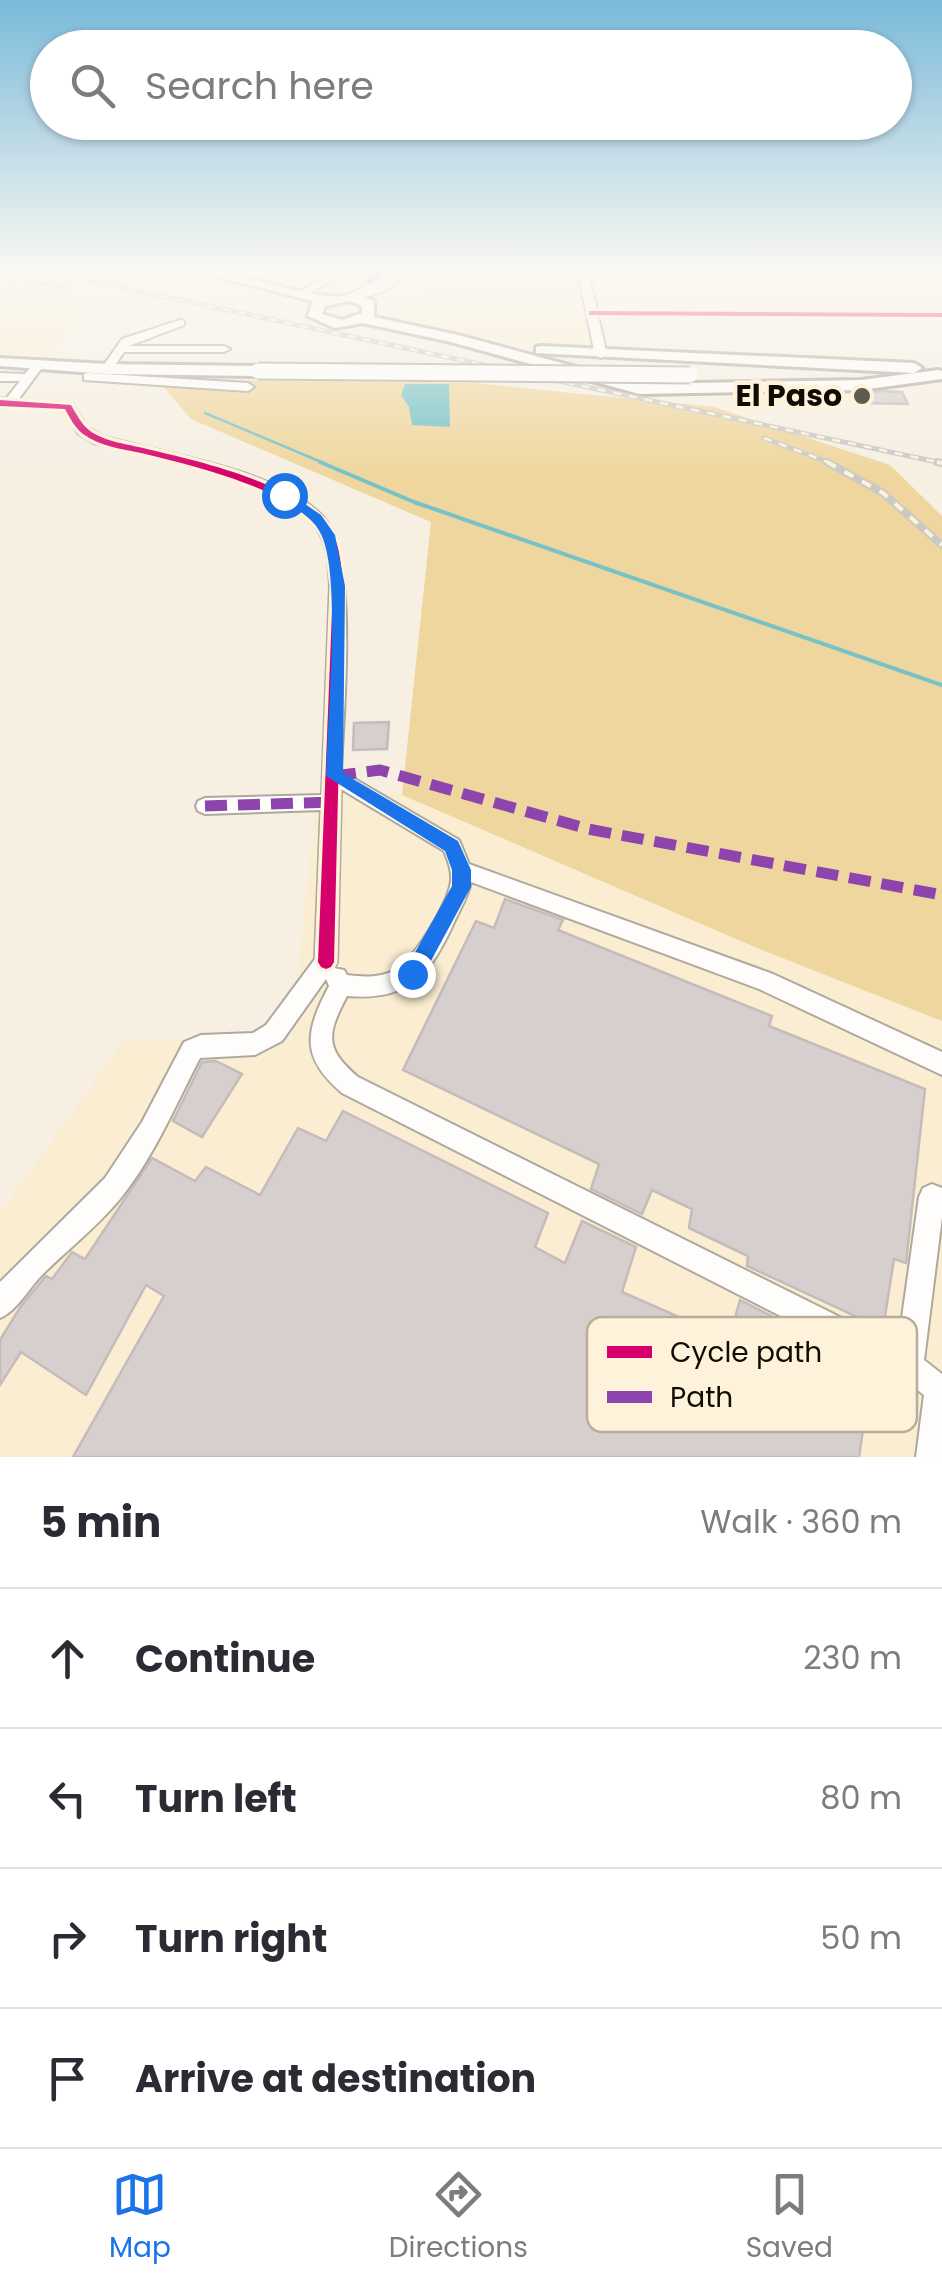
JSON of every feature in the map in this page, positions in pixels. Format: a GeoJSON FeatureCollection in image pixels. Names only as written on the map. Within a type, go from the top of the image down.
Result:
{"type":"FeatureCollection","features":[{"type":"Feature","properties":{"kind":"main road"},"geometry":{"type":"LineString","coordinates":[[461,340],[620,385],[660,390],[862,385],[941,374]]}},
{"type":"Feature","properties":{"kind":"main road"},"geometry":{"type":"LineString","coordinates":[[467,340],[601,355],[941,374]]}},
{"type":"Feature","properties":{"kind":"main road"},"geometry":{"type":"LineString","coordinates":[[585,373],[601,355]]}},
{"type":"Feature","properties":{"kind":"main road"},"geometry":{"type":"LineString","coordinates":[[0,362],[33,372],[941,374]]}},
{"type":"Feature","properties":{"kind":"street"},"geometry":{"type":"LineString","coordinates":[[68,408],[126,340]]}},
{"type":"Feature","properties":{"kind":"street"},"geometry":{"type":"LineString","coordinates":[[598,340],[601,355]]}},
{"type":"Feature","properties":{"kind":"street"},"geometry":{"type":"LineString","coordinates":[[121,348],[224,349]]}},
{"type":"Feature","properties":{"kind":"street"},"geometry":{"type":"LineString","coordinates":[[96,371],[248,386]]}},
{"type":"Feature","properties":{"kind":"street"},"geometry":{"type":"LineString","coordinates":[[0,377],[33,372]]}},
{"type":"Feature","properties":{"kind":"street"},"geometry":{"type":"LineString","coordinates":[[5,402],[33,372]]}},
{"type":"Feature","properties":{"kind":"street"},"geometry":{"type":"LineString","coordinates":[[5,402],[68,408]]}},
{"type":"Feature","properties":{"kind":"street"},"geometry":{"type":"LineString","coordinates":[[0,1304],[53,1245],[99,1204],[129,1166],[192,1050],[201,1046],[255,1044],[274,1033],[326,962],[338,586],[328,535],[317,518],[264,486],[99,440],[82,430],[68,408]]}},
{"type":"Feature","properties":{"kind":"street"},"geometry":{"type":"LineString","coordinates":[[326,962],[342,985],[365,989],[394,986],[412,974],[461,887],[462,870],[452,846],[334,776]]}},
{"type":"Feature","properties":{"kind":"street"},"geometry":{"type":"LineString","coordinates":[[205,806],[333,802]]}},
{"type":"Feature","properties":{"kind":"street"},"geometry":{"type":"LineString","coordinates":[[462,870],[765,981],[942,1064]]}},
{"type":"Feature","properties":{"kind":"street"},"geometry":{"type":"LineString","coordinates":[[342,985],[325,1017],[319,1048],[327,1068],[350,1085],[812,1317]]}},
{"type":"Feature","properties":{"kind":"street"},"geometry":{"type":"LineString","coordinates":[[916,1317],[932,1198],[942,1202]]}},
{"type":"Feature","properties":{"kind":"street"},"geometry":{"type":"LineString","coordinates":[[917,1372],[939,1389],[931,1457]]}},
{"type":"Feature","properties":{"kind":"shaded area"},"geometry":{"type":"Polygon","coordinates":[[[0,340],[60,340],[50,356],[0,353],[0,340]]]}},
{"type":"Feature","properties":{"kind":"shaded area"},"geometry":{"type":"Polygon","coordinates":[[[502,340],[594,340],[596,351],[502,340]]]}},
{"type":"Feature","properties":{"kind":"shaded area"},"geometry":{"type":"Polygon","coordinates":[[[157,379],[474,383],[714,407],[890,465],[942,516],[942,1021],[757,948],[402,795],[431,522],[191,419],[157,379]]]}},
{"type":"Feature","properties":{"kind":"shaded area"},"geometry":{"type":"Polygon","coordinates":[[[317,787],[402,795],[757,948],[942,1021],[942,1457],[0,1457],[0,1213],[124,1041],[292,1038],[317,787]]]}},
{"type":"Feature","properties":{"kind":"water"},"geometry":{"type":"Polygon","coordinates":[[[405,384],[449,384],[450,427],[412,425],[409,407],[401,395],[405,384]]]}},
{"type":"Feature","properties":{"kind":"building"},"geometry":{"type":"Polygon","coordinates":[[[902,392],[908,404],[859,403],[855,394],[902,392]]]}},
{"type":"Feature","properties":{"kind":"building"},"geometry":{"type":"Polygon","coordinates":[[[389,722],[387,749],[353,750],[354,723],[389,722]]]}},
{"type":"Feature","properties":{"kind":"building"},"geometry":{"type":"Polygon","coordinates":[[[505,899],[563,920],[558,930],[772,1016],[769,1026],[925,1089],[906,1263],[894,1259],[885,1317],[857,1317],[747,1266],[748,1256],[689,1228],[692,1209],[652,1190],[642,1214],[591,1189],[599,1164],[403,1070],[476,921],[494,928],[505,899]]]}},
{"type":"Feature","properties":{"kind":"building"},"geometry":{"type":"Polygon","coordinates":[[[216,1061],[242,1074],[202,1137],[173,1121],[202,1062],[216,1061]]]}},
{"type":"Feature","properties":{"kind":"building"},"geometry":{"type":"Polygon","coordinates":[[[343,1111],[548,1213],[535,1247],[565,1263],[582,1221],[636,1247],[622,1292],[679,1317],[587,1317],[587,1432],[863,1432],[859,1457],[73,1457],[164,1296],[146,1285],[86,1395],[21,1352],[0,1385],[0,1340],[21,1306],[46,1276],[52,1279],[72,1252],[85,1259],[152,1158],[195,1181],[206,1167],[260,1195],[298,1128],[326,1141],[343,1111]]]}},
{"type":"Feature","properties":{"kind":"building"},"geometry":{"type":"Polygon","coordinates":[[[740,1300],[774,1317],[735,1317],[740,1300]]]}},
{"type":"Feature","properties":{"kind":"waterway"},"geometry":{"type":"LineString","coordinates":[[205,413],[326,464]]}},
{"type":"Feature","properties":{"kind":"waterway"},"geometry":{"type":"LineString","coordinates":[[320,462],[414,502],[942,685]]}},
{"type":"Feature","properties":{"kind":"railway"},"geometry":{"type":"LineString","coordinates":[[368,340],[942,463],[937,462]]}},
{"type":"Feature","properties":{"kind":"railway"},"geometry":{"type":"LineString","coordinates":[[764,438],[833,464]]}},
{"type":"Feature","properties":{"kind":"railway"},"geometry":{"type":"LineString","coordinates":[[827,462],[883,493],[942,545]]}},
{"type":"Feature","properties":{"kind":"marked path"},"geometry":{"type":"LineString","coordinates":[[334,776],[380,770],[588,829],[942,895]]}},
{"type":"Feature","properties":{"kind":"marked path"},"geometry":{"type":"LineString","coordinates":[[205,806],[333,802]]}},
{"type":"Feature","properties":{"kind":"cycle path"},"geometry":{"type":"LineString","coordinates":[[0,403],[68,407],[82,430],[99,440],[258,485],[312,515],[327,533],[338,586],[326,962]]}},
{"type":"Feature","properties":{"kind":"place","name":"El Paso"},"geometry":{"type":"Point","coordinates":[862,396]}},
{"type":"Feature","properties":{"kind":"route"},"geometry":{"type":"LineString","coordinates":[[284,495],[317,518],[328,535],[338,586],[334,776],[452,846],[462,870],[461,887],[412,974]]}}]}
